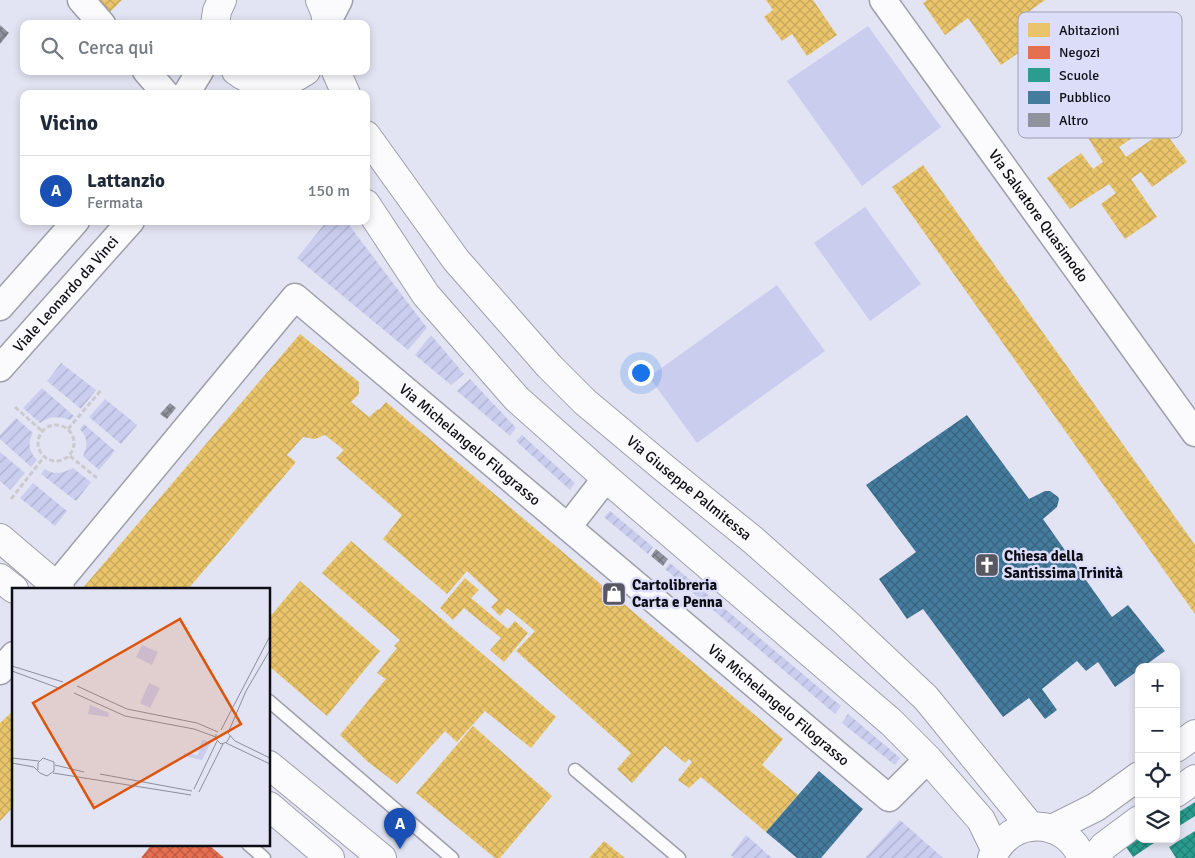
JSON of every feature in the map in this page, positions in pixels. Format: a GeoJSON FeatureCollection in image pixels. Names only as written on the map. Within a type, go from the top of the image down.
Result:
{"type":"FeatureCollection","features":[{"type":"Feature","properties":{"kind":"street"},"geometry":{"type":"LineString","coordinates":[[81,0],[98,20]]}},
{"type":"Feature","properties":{"kind":"street"},"geometry":{"type":"LineString","coordinates":[[320,0],[326,20]]}},
{"type":"Feature","properties":{"kind":"street"},"geometry":{"type":"LineString","coordinates":[[329,20],[339,0]]}},
{"type":"Feature","properties":{"kind":"street","name":"Via Salvatore Quasimodo"},"geometry":{"type":"LineString","coordinates":[[883,0],[1195,433]]}},
{"type":"Feature","properties":{"kind":"street"},"geometry":{"type":"LineString","coordinates":[[149,75],[163,90]]}},
{"type":"Feature","properties":{"kind":"street"},"geometry":{"type":"LineString","coordinates":[[188,90],[198,75]]}},
{"type":"Feature","properties":{"kind":"street"},"geometry":{"type":"LineString","coordinates":[[243,82],[285,88],[300,75]]}},
{"type":"Feature","properties":{"kind":"street"},"geometry":{"type":"LineString","coordinates":[[338,75],[344,90]]}},
{"type":"Feature","properties":{"kind":"street","name":"Via Giuseppe Palmitessa"},"geometry":{"type":"LineString","coordinates":[[370,140],[456,260],[549,366],[585,402],[754,540],[843,620],[926,698],[1041,828],[1064,834],[1074,844],[1082,858]]}},
{"type":"Feature","properties":{"kind":"street"},"geometry":{"type":"LineString","coordinates":[[370,210],[426,295],[517,399],[606,478],[891,722],[928,759],[981,820],[993,854]]}},
{"type":"Feature","properties":{"kind":"street"},"geometry":{"type":"LineString","coordinates":[[0,307],[72,225]]}},
{"type":"Feature","properties":{"kind":"street","name":"Viale Leonardo da Vinci"},"geometry":{"type":"LineString","coordinates":[[0,368],[127,225]]}},
{"type":"Feature","properties":{"kind":"street","name":"Via Michelangelo Filograsso"},"geometry":{"type":"LineString","coordinates":[[56,588],[295,297],[889,798],[928,759]]}},
{"type":"Feature","properties":{"kind":"street"},"geometry":{"type":"LineString","coordinates":[[568,527],[606,478]]}},
{"type":"Feature","properties":{"kind":"street"},"geometry":{"type":"LineString","coordinates":[[0,538],[56,588]]}},
{"type":"Feature","properties":{"kind":"street"},"geometry":{"type":"LineString","coordinates":[[0,578],[13,588]]}},
{"type":"Feature","properties":{"kind":"street"},"geometry":{"type":"LineString","coordinates":[[0,671],[12,657]]}},
{"type":"Feature","properties":{"kind":"street"},"geometry":{"type":"LineString","coordinates":[[1180,745],[1195,734]]}},
{"type":"Feature","properties":{"kind":"street"},"geometry":{"type":"LineString","coordinates":[[270,766],[382,858]]}},
{"type":"Feature","properties":{"kind":"street"},"geometry":{"type":"LineString","coordinates":[[993,854],[1004,838],[1016,830],[1041,828],[1096,807],[1135,779]]}},
{"type":"Feature","properties":{"kind":"street"},"geometry":{"type":"LineString","coordinates":[[1180,789],[1195,779]]}},
{"type":"Feature","properties":{"kind":"street"},"geometry":{"type":"LineString","coordinates":[[270,807],[330,858]]}},
{"type":"Feature","properties":{"kind":"street"},"geometry":{"type":"LineString","coordinates":[[1094,858],[1104,846],[1135,823]]}},
{"type":"Feature","properties":{"kind":"lane"},"geometry":{"type":"LineString","coordinates":[[270,702],[452,858]]}},
{"type":"Feature","properties":{"kind":"lane"},"geometry":{"type":"LineString","coordinates":[[575,770],[679,858]]}},
{"type":"Feature","properties":{"kind":"lane"},"geometry":{"type":"LineString","coordinates":[[250,846],[264,858]]}},
{"type":"Feature","properties":{"kind":"path"},"geometry":{"type":"LineString","coordinates":[[68,429],[102,389]]}},
{"type":"Feature","properties":{"kind":"path"},"geometry":{"type":"LineString","coordinates":[[15,407],[42,431]]}},
{"type":"Feature","properties":{"kind":"path"},"geometry":{"type":"LineString","coordinates":[[52,425],[63,426],[68,429],[72,434],[75,445],[70,456],[59,462],[44,457],[38,443],[42,431],[52,425]]}},
{"type":"Feature","properties":{"kind":"path"},"geometry":{"type":"LineString","coordinates":[[70,456],[97,478]]}},
{"type":"Feature","properties":{"kind":"path"},"geometry":{"type":"LineString","coordinates":[[11,499],[44,457]]}},
{"type":"Feature","properties":{"kind":"shaded area"},"geometry":{"type":"Polygon","coordinates":[[[868,26],[941,127],[862,186],[787,81],[868,26]]]}},
{"type":"Feature","properties":{"kind":"shaded area"},"geometry":{"type":"Polygon","coordinates":[[[865,207],[921,284],[870,321],[814,243],[865,207]]]}},
{"type":"Feature","properties":{"kind":"shaded area"},"geometry":{"type":"Polygon","coordinates":[[[324,225],[349,225],[427,328],[408,350],[297,258],[324,225]]]}},
{"type":"Feature","properties":{"kind":"shaded area"},"geometry":{"type":"Polygon","coordinates":[[[777,285],[825,351],[697,443],[649,377],[777,285]]]}},
{"type":"Feature","properties":{"kind":"shaded area"},"geometry":{"type":"Polygon","coordinates":[[[431,335],[464,374],[451,385],[415,355],[431,335]]]}},
{"type":"Feature","properties":{"kind":"shaded area"},"geometry":{"type":"Polygon","coordinates":[[[61,363],[96,390],[81,409],[47,381],[61,363]]]}},
{"type":"Feature","properties":{"kind":"shaded area"},"geometry":{"type":"Polygon","coordinates":[[[470,379],[516,428],[510,436],[457,391],[470,379]]]}},
{"type":"Feature","properties":{"kind":"shaded area"},"geometry":{"type":"Polygon","coordinates":[[[42,388],[74,416],[70,420],[54,417],[40,423],[23,408],[42,388]]]}},
{"type":"Feature","properties":{"kind":"shaded area"},"geometry":{"type":"Polygon","coordinates":[[[105,399],[137,425],[121,444],[89,417],[105,399]]]}},
{"type":"Feature","properties":{"kind":"shaded area"},"geometry":{"type":"Polygon","coordinates":[[[16,418],[33,433],[30,447],[32,454],[37,460],[31,467],[0,439],[0,435],[16,418]]]}},
{"type":"Feature","properties":{"kind":"shaded area"},"geometry":{"type":"Polygon","coordinates":[[[84,424],[115,451],[99,470],[83,456],[86,442],[85,436],[80,429],[84,424]]]}},
{"type":"Feature","properties":{"kind":"shaded area"},"geometry":{"type":"Polygon","coordinates":[[[522,435],[575,483],[570,490],[516,441],[522,435]]]}},
{"type":"Feature","properties":{"kind":"shaded area"},"geometry":{"type":"Polygon","coordinates":[[[0,452],[25,473],[10,490],[0,481],[0,452]]]}},
{"type":"Feature","properties":{"kind":"shaded area"},"geometry":{"type":"Polygon","coordinates":[[[73,468],[91,482],[76,501],[41,474],[45,469],[59,473],[73,468]]]}},
{"type":"Feature","properties":{"kind":"shaded area"},"geometry":{"type":"Polygon","coordinates":[[[33,483],[67,511],[55,526],[20,498],[33,483]]]}},
{"type":"Feature","properties":{"kind":"shaded area"},"geometry":{"type":"Polygon","coordinates":[[[610,511],[653,547],[648,554],[604,517],[610,511]]]}},
{"type":"Feature","properties":{"kind":"shaded area"},"geometry":{"type":"Polygon","coordinates":[[[670,563],[841,706],[835,714],[665,569],[670,563]]]}},
{"type":"Feature","properties":{"kind":"shaded area"},"geometry":{"type":"Polygon","coordinates":[[[848,714],[900,758],[895,765],[842,723],[848,714]]]}},
{"type":"Feature","properties":{"kind":"shaded area"},"geometry":{"type":"Polygon","coordinates":[[[900,820],[943,858],[865,858],[900,820]]]}},
{"type":"Feature","properties":{"kind":"shaded area"},"geometry":{"type":"Polygon","coordinates":[[[746,835],[772,858],[734,858],[731,855],[746,835]]]}},
{"type":"Feature","properties":{"kind":"building: Abitazioni"},"geometry":{"type":"Polygon","coordinates":[[[94,0],[122,0],[108,14],[94,0]]]}},
{"type":"Feature","properties":{"kind":"building: Abitazioni"},"geometry":{"type":"Polygon","coordinates":[[[766,0],[813,0],[837,35],[807,56],[792,34],[782,41],[764,17],[773,10],[766,0]]]}},
{"type":"Feature","properties":{"kind":"building: Abitazioni"},"geometry":{"type":"Polygon","coordinates":[[[927,0],[1045,0],[1028,12],[1018,12],[1018,53],[1001,65],[968,18],[945,35],[923,3],[927,0]]]}},
{"type":"Feature","properties":{"kind":"building: Abitazioni"},"geometry":{"type":"Polygon","coordinates":[[[1088,138],[1132,138],[1119,147],[1126,157],[1154,138],[1169,138],[1187,162],[1152,187],[1141,172],[1131,179],[1157,217],[1125,239],[1101,204],[1116,193],[1109,184],[1070,209],[1047,178],[1081,153],[1093,169],[1103,162],[1088,138]]]}},
{"type":"Feature","properties":{"kind":"building: Abitazioni"},"geometry":{"type":"Polygon","coordinates":[[[923,165],[1195,545],[1195,614],[892,187],[923,165]]]}},
{"type":"Feature","properties":{"kind":"building: Abitazioni"},"geometry":{"type":"Polygon","coordinates":[[[300,334],[359,382],[359,394],[351,402],[369,417],[386,402],[783,739],[762,765],[798,795],[766,832],[701,777],[689,788],[678,780],[692,762],[689,759],[685,763],[665,746],[632,783],[617,769],[631,753],[516,651],[535,631],[507,608],[500,616],[491,607],[498,600],[467,571],[447,594],[383,539],[402,515],[336,458],[344,450],[325,435],[315,439],[303,437],[287,455],[296,462],[189,588],[83,588],[300,334]]]}},
{"type":"Feature","properties":{"kind":"building: Abitazioni"},"geometry":{"type":"Polygon","coordinates":[[[351,541],[556,717],[531,748],[485,711],[457,742],[445,731],[397,784],[368,762],[340,735],[386,679],[377,673],[397,648],[394,646],[400,640],[322,573],[351,541]]]}},
{"type":"Feature","properties":{"kind":"building: Abitazioni"},"geometry":{"type":"Polygon","coordinates":[[[465,578],[479,590],[471,598],[508,629],[515,621],[528,633],[504,662],[490,650],[501,638],[464,608],[453,620],[440,608],[465,578]]]}},
{"type":"Feature","properties":{"kind":"building: Abitazioni"},"geometry":{"type":"Polygon","coordinates":[[[300,581],[380,651],[327,716],[270,667],[270,617],[300,581]]]}},
{"type":"Feature","properties":{"kind":"building: Abitazioni"},"geometry":{"type":"Polygon","coordinates":[[[12,712],[12,808],[0,821],[0,723],[12,712]]]}},
{"type":"Feature","properties":{"kind":"building: Abitazioni"},"geometry":{"type":"Polygon","coordinates":[[[473,726],[552,796],[500,858],[495,858],[416,793],[473,726]]]}},
{"type":"Feature","properties":{"kind":"building: Abitazioni"},"geometry":{"type":"Polygon","coordinates":[[[604,841],[625,858],[589,858],[604,841]]]}},
{"type":"Feature","properties":{"kind":"building: Negozi"},"geometry":{"type":"Polygon","coordinates":[[[150,846],[210,846],[224,858],[141,858],[150,846]]]}},
{"type":"Feature","properties":{"kind":"building: Scuole"},"geometry":{"type":"Polygon","coordinates":[[[1195,802],[1195,816],[1180,825],[1180,811],[1195,802]]]}},
{"type":"Feature","properties":{"kind":"building: Scuole"},"geometry":{"type":"Polygon","coordinates":[[[1195,831],[1195,858],[1176,858],[1169,847],[1176,843],[1180,843],[1180,840],[1195,831]]]}},
{"type":"Feature","properties":{"kind":"building: Scuole"},"geometry":{"type":"Polygon","coordinates":[[[1135,841],[1135,843],[1154,843],[1133,857],[1126,847],[1135,841]]]}},
{"type":"Feature","properties":{"kind":"building: Pubblico","name":"Chiesa della Santissima Trinità"},"geometry":{"type":"Polygon","coordinates":[[[967,415],[1029,499],[1045,491],[1050,491],[1058,497],[1057,507],[1043,519],[1112,617],[1128,605],[1165,651],[1148,663],[1135,663],[1135,673],[1115,687],[1098,662],[1086,671],[1077,661],[1042,689],[1057,710],[1045,719],[1029,698],[1003,717],[923,609],[907,619],[879,579],[916,552],[866,485],[967,415]]]}},
{"type":"Feature","properties":{"kind":"building: Pubblico"},"geometry":{"type":"Polygon","coordinates":[[[819,771],[863,809],[821,858],[797,858],[766,832],[819,771]]]}},
{"type":"Feature","properties":{"kind":"building: Altro"},"geometry":{"type":"Polygon","coordinates":[[[0,25],[9,33],[0,44],[0,25]]]}},
{"type":"Feature","properties":{"kind":"building: Altro"},"geometry":{"type":"Polygon","coordinates":[[[170,403],[176,408],[167,419],[160,414],[170,403]]]}},
{"type":"Feature","properties":{"kind":"building: Altro"},"geometry":{"type":"Polygon","coordinates":[[[656,549],[668,559],[663,566],[651,556],[656,549]]]}},
{"type":"Feature","properties":{"kind":"place","name":"Chiesa della Santissima Trinità"},"geometry":{"type":"Point","coordinates":[987,565]}},
{"type":"Feature","properties":{"kind":"place","name":"Cartolibreria Carta e Penna"},"geometry":{"type":"Point","coordinates":[614,594]}},
{"type":"Feature","properties":{"kind":"place","name":"Lattanzio"},"geometry":{"type":"Point","coordinates":[400,849]}}]}
